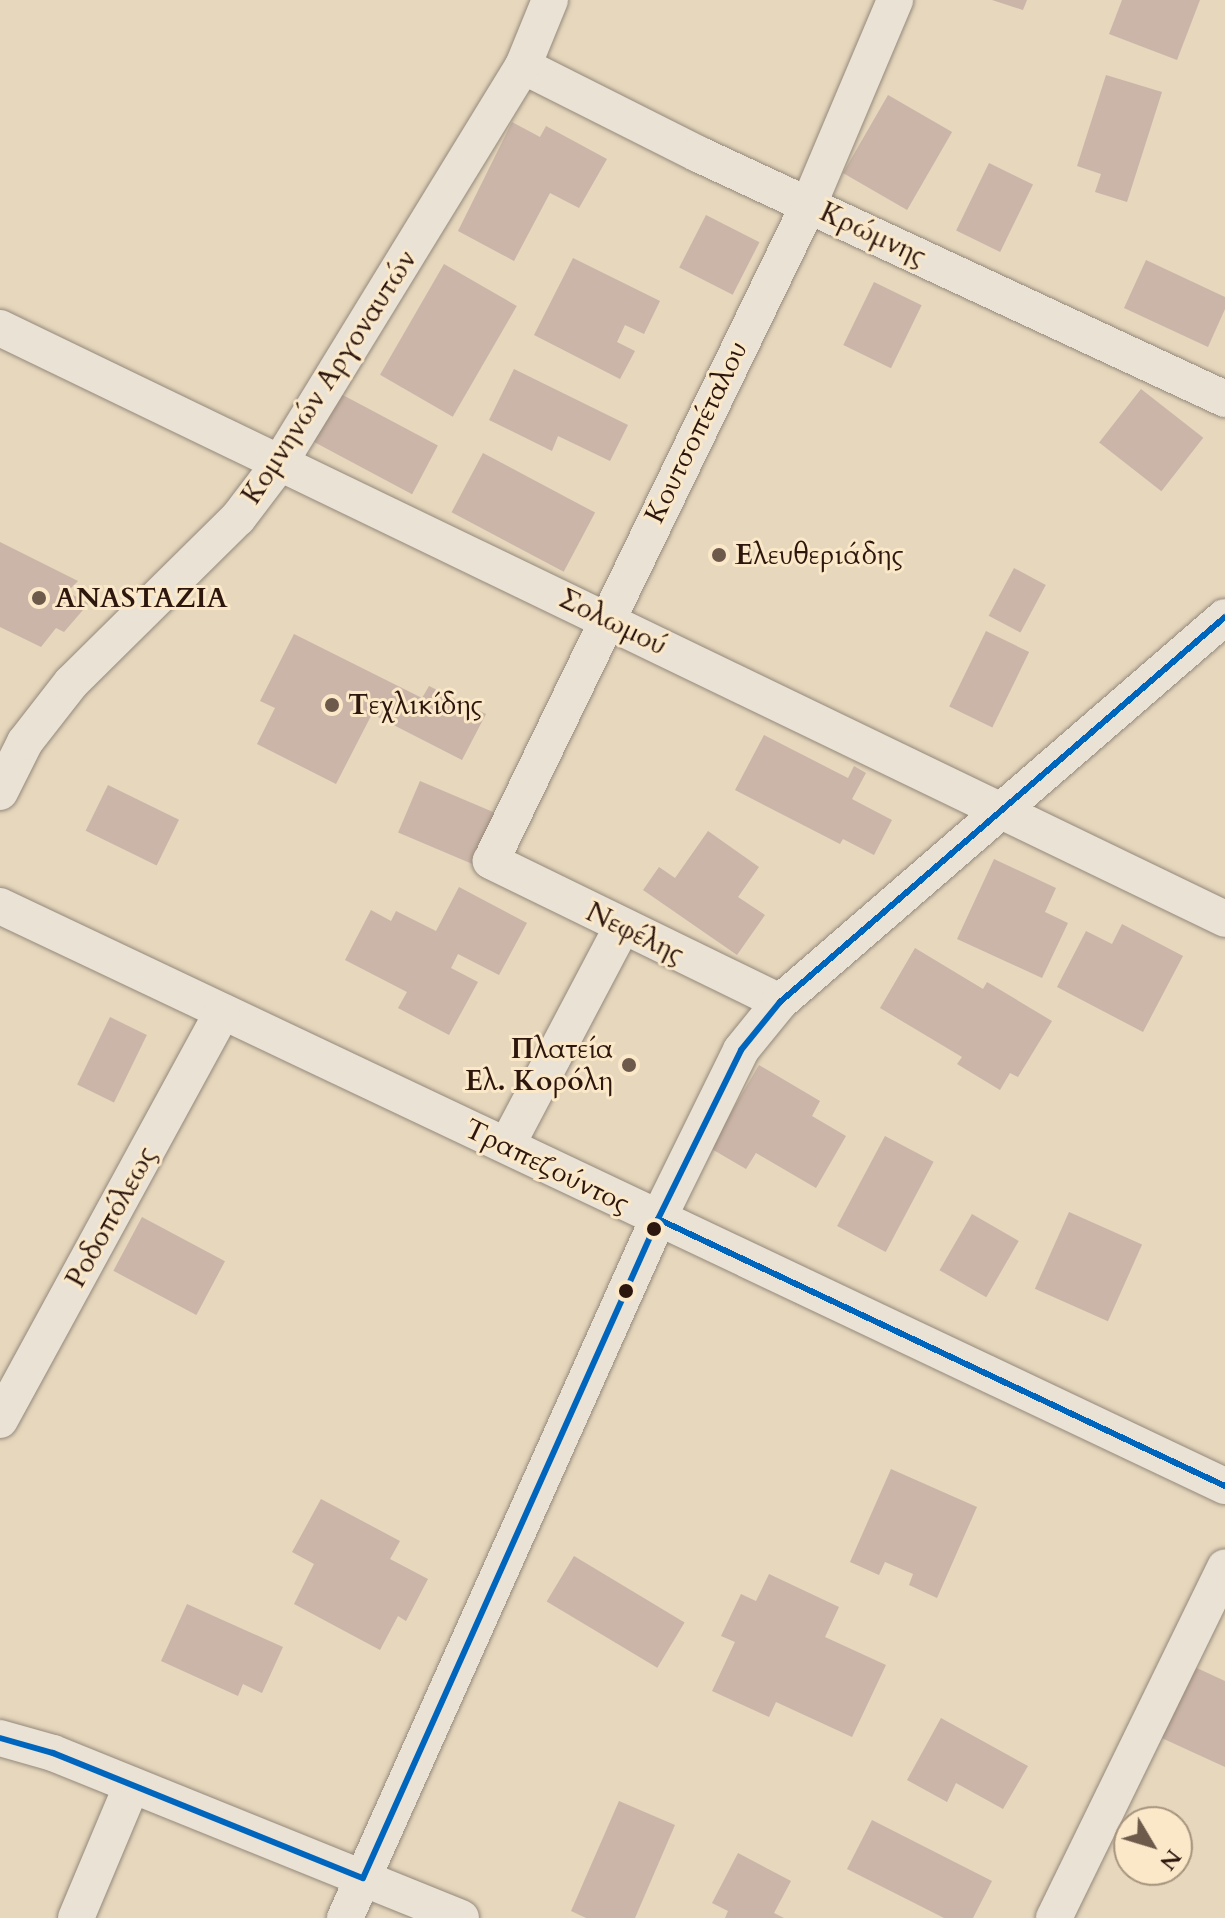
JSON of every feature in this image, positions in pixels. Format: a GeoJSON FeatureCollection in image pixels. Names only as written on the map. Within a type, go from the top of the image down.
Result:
{"type":"FeatureCollection","features":[{"type":"Feature","properties":{"kind":"street","name":"Κομνηνών Αργοναυτών"},"geometry":{"type":"LineString","coordinates":[[0,792],[13,736],[238,518],[279,464],[523,66],[550,0]]}},
{"type":"Feature","properties":{"kind":"street","name":"Κουτσοπέταλου"},"geometry":{"type":"LineString","coordinates":[[491,861],[605,618],[809,204],[895,0]]}},
{"type":"Feature","properties":{"kind":"street","name":"Κρώμνης"},"geometry":{"type":"LineString","coordinates":[[523,66],[1225,399]]}},
{"type":"Feature","properties":{"kind":"street","name":"Σολωμού"},"geometry":{"type":"LineString","coordinates":[[0,328],[1225,919]]}},
{"type":"Feature","properties":{"kind":"street"},"geometry":{"type":"LineString","coordinates":[[345,1918],[658,1219],[741,1050],[780,1002],[1225,617]]}},
{"type":"Feature","properties":{"kind":"street","name":"Νεφέλης"},"geometry":{"type":"LineString","coordinates":[[491,861],[780,1002]]}},
{"type":"Feature","properties":{"kind":"street","name":"Τραπεζούντος"},"geometry":{"type":"LineString","coordinates":[[0,906],[1225,1486]]}},
{"type":"Feature","properties":{"kind":"street"},"geometry":{"type":"LineString","coordinates":[[507,1145],[622,927]]}},
{"type":"Feature","properties":{"kind":"street","name":"Ροδοπόλεως"},"geometry":{"type":"LineString","coordinates":[[0,1420],[222,1013]]}},
{"type":"Feature","properties":{"kind":"street"},"geometry":{"type":"LineString","coordinates":[[1054,1918],[1225,1567]]}},
{"type":"Feature","properties":{"kind":"street"},"geometry":{"type":"LineString","coordinates":[[0,1738],[53,1753],[461,1918]]}},
{"type":"Feature","properties":{"kind":"street"},"geometry":{"type":"LineString","coordinates":[[76,1918],[132,1785]]}},
{"type":"Feature","properties":{"kind":"building"},"geometry":{"type":"Polygon","coordinates":[[[992,0],[1027,0],[1023,10],[992,0]]]}},
{"type":"Feature","properties":{"kind":"building"},"geometry":{"type":"Polygon","coordinates":[[[1122,0],[1200,0],[1177,60],[1109,34],[1122,0]]]}},
{"type":"Feature","properties":{"kind":"building"},"geometry":{"type":"Polygon","coordinates":[[[1106,75],[1162,92],[1127,202],[1095,192],[1101,174],[1077,166],[1106,75]]]}},
{"type":"Feature","properties":{"kind":"building"},"geometry":{"type":"Polygon","coordinates":[[[888,95],[952,132],[907,210],[843,173],[888,95]]]}},
{"type":"Feature","properties":{"kind":"building"},"geometry":{"type":"Polygon","coordinates":[[[512,122],[540,137],[546,126],[607,159],[579,208],[550,193],[514,261],[458,231],[512,122]]]}},
{"type":"Feature","properties":{"kind":"building"},"geometry":{"type":"Polygon","coordinates":[[[989,163],[1033,184],[1000,252],[956,230],[989,163]]]}},
{"type":"Feature","properties":{"kind":"building"},"geometry":{"type":"Polygon","coordinates":[[[706,215],[759,242],[733,295],[679,268],[706,215]]]}},
{"type":"Feature","properties":{"kind":"building"},"geometry":{"type":"Polygon","coordinates":[[[573,258],[660,301],[644,334],[625,325],[617,342],[635,351],[620,379],[534,335],[573,258]]]}},
{"type":"Feature","properties":{"kind":"building"},"geometry":{"type":"Polygon","coordinates":[[[1146,260],[1225,297],[1225,309],[1208,347],[1124,308],[1146,260]]]}},
{"type":"Feature","properties":{"kind":"building"},"geometry":{"type":"Polygon","coordinates":[[[444,264],[517,306],[453,417],[380,375],[444,264]]]}},
{"type":"Feature","properties":{"kind":"building"},"geometry":{"type":"Polygon","coordinates":[[[874,282],[922,305],[891,368],[843,345],[874,282]]]}},
{"type":"Feature","properties":{"kind":"building"},"geometry":{"type":"Polygon","coordinates":[[[514,369],[628,425],[610,461],[558,436],[552,451],[489,420],[514,369]]]}},
{"type":"Feature","properties":{"kind":"building"},"geometry":{"type":"Polygon","coordinates":[[[1141,389],[1203,438],[1161,491],[1099,443],[1141,389]]]}},
{"type":"Feature","properties":{"kind":"building"},"geometry":{"type":"Polygon","coordinates":[[[339,393],[438,446],[412,494],[313,442],[339,393]]]}},
{"type":"Feature","properties":{"kind":"building"},"geometry":{"type":"Polygon","coordinates":[[[483,453],[595,513],[564,572],[452,512],[483,453]]]}},
{"type":"Feature","properties":{"kind":"building","name":"ANASTAZIA"},"geometry":{"type":"Polygon","coordinates":[[[0,542],[78,581],[67,592],[89,603],[64,632],[56,628],[41,647],[0,627],[0,542]]]}},
{"type":"Feature","properties":{"kind":"building"},"geometry":{"type":"Polygon","coordinates":[[[1014,568],[1046,585],[1020,633],[989,616],[1014,568]]]}},
{"type":"Feature","properties":{"kind":"building"},"geometry":{"type":"Polygon","coordinates":[[[986,631],[1029,652],[992,728],[949,706],[986,631]]]}},
{"type":"Feature","properties":{"kind":"building"},"geometry":{"type":"Polygon","coordinates":[[[294,634],[422,698],[429,686],[486,714],[462,760],[372,714],[336,784],[257,744],[275,708],[260,701],[294,634]]]}},
{"type":"Feature","properties":{"kind":"building"},"geometry":{"type":"Polygon","coordinates":[[[764,735],[848,778],[854,766],[866,773],[852,799],[892,820],[874,855],[843,839],[840,844],[735,790],[764,735]]]}},
{"type":"Feature","properties":{"kind":"building"},"geometry":{"type":"Polygon","coordinates":[[[420,781],[495,813],[474,865],[398,833],[420,781]]]}},
{"type":"Feature","properties":{"kind":"building"},"geometry":{"type":"Polygon","coordinates":[[[108,785],[179,820],[157,865],[86,831],[108,785]]]}},
{"type":"Feature","properties":{"kind":"building"},"geometry":{"type":"Polygon","coordinates":[[[708,831],[759,867],[738,897],[765,915],[737,955],[643,890],[659,867],[675,878],[708,831]]]}},
{"type":"Feature","properties":{"kind":"building"},"geometry":{"type":"Polygon","coordinates":[[[994,859],[1056,888],[1045,912],[1068,923],[1042,978],[957,939],[994,859]]]}},
{"type":"Feature","properties":{"kind":"building"},"geometry":{"type":"Polygon","coordinates":[[[459,887],[527,923],[499,975],[458,954],[451,968],[478,982],[449,1035],[398,1008],[407,992],[345,960],[371,910],[391,921],[396,911],[436,931],[459,887]]]}},
{"type":"Feature","properties":{"kind":"building"},"geometry":{"type":"Polygon","coordinates":[[[1122,924],[1183,956],[1143,1032],[1057,987],[1086,931],[1112,944],[1122,924]]]}},
{"type":"Feature","properties":{"kind":"building"},"geometry":{"type":"Polygon","coordinates":[[[915,948],[983,989],[987,982],[1052,1021],[1018,1077],[1010,1073],[1000,1090],[957,1064],[962,1057],[880,1008],[915,948]]]}},
{"type":"Feature","properties":{"kind":"building"},"geometry":{"type":"Polygon","coordinates":[[[110,1017],[147,1035],[114,1102],[77,1084],[110,1017]]]}},
{"type":"Feature","properties":{"kind":"building"},"geometry":{"type":"Polygon","coordinates":[[[759,1065],[820,1101],[812,1116],[846,1136],[816,1188],[756,1153],[746,1169],[710,1148],[759,1065]]]}},
{"type":"Feature","properties":{"kind":"building"},"geometry":{"type":"Polygon","coordinates":[[[885,1136],[934,1162],[886,1252],[837,1226],[885,1136]]]}},
{"type":"Feature","properties":{"kind":"building"},"geometry":{"type":"Polygon","coordinates":[[[1069,1212],[1142,1245],[1108,1321],[1035,1289],[1069,1212]]]}},
{"type":"Feature","properties":{"kind":"building"},"geometry":{"type":"Polygon","coordinates":[[[972,1214],[1019,1241],[986,1297],[940,1270],[972,1214]]]}},
{"type":"Feature","properties":{"kind":"building"},"geometry":{"type":"Polygon","coordinates":[[[142,1217],[225,1261],[196,1315],[113,1271],[142,1217]]]}},
{"type":"Feature","properties":{"kind":"building"},"geometry":{"type":"Polygon","coordinates":[[[891,1469],[977,1507],[937,1598],[909,1585],[913,1574],[885,1562],[879,1575],[850,1562],[891,1469]]]}},
{"type":"Feature","properties":{"kind":"building"},"geometry":{"type":"Polygon","coordinates":[[[321,1499],[400,1541],[390,1559],[428,1579],[406,1621],[398,1616],[380,1650],[294,1604],[314,1564],[292,1552],[321,1499]]]}},
{"type":"Feature","properties":{"kind":"building"},"geometry":{"type":"Polygon","coordinates":[[[574,1556],[685,1622],[657,1668],[547,1601],[574,1556]]]}},
{"type":"Feature","properties":{"kind":"building"},"geometry":{"type":"Polygon","coordinates":[[[769,1574],[839,1607],[825,1637],[886,1665],[852,1737],[776,1702],[769,1717],[712,1691],[735,1642],[721,1636],[741,1594],[756,1601],[769,1574]]]}},
{"type":"Feature","properties":{"kind":"building"},"geometry":{"type":"Polygon","coordinates":[[[187,1604],[283,1647],[262,1693],[243,1684],[238,1696],[161,1661],[187,1604]]]}},
{"type":"Feature","properties":{"kind":"building"},"geometry":{"type":"Polygon","coordinates":[[[1186,1663],[1225,1681],[1225,1767],[1153,1734],[1186,1663]]]}},
{"type":"Feature","properties":{"kind":"building"},"geometry":{"type":"Polygon","coordinates":[[[941,1718],[1028,1766],[1003,1809],[956,1783],[947,1802],[907,1780],[941,1718]]]}},
{"type":"Feature","properties":{"kind":"building"},"geometry":{"type":"Polygon","coordinates":[[[619,1801],[675,1825],[635,1918],[586,1918],[571,1911],[619,1801]]]}},
{"type":"Feature","properties":{"kind":"building"},"geometry":{"type":"Polygon","coordinates":[[[872,1820],[992,1881],[973,1918],[944,1918],[847,1869],[872,1820]]]}},
{"type":"Feature","properties":{"kind":"building"},"geometry":{"type":"Polygon","coordinates":[[[738,1853],[791,1881],[774,1913],[784,1918],[725,1918],[728,1911],[712,1903],[738,1853]]]}},
{"type":"Feature","properties":{"kind":"transit line"},"geometry":{"type":"LineString","coordinates":[[363,1878],[658,1219],[741,1050],[780,1002],[1225,617]]}},
{"type":"Feature","properties":{"kind":"transit line"},"geometry":{"type":"LineString","coordinates":[[658,1219],[1225,1486]]}},
{"type":"Feature","properties":{"kind":"transit line"},"geometry":{"type":"LineString","coordinates":[[0,1738],[53,1753],[363,1878]]}},
{"type":"Feature","properties":{"kind":"place","name":"Ελευθεριάδης"},"geometry":{"type":"Point","coordinates":[719,555]}},
{"type":"Feature","properties":{"kind":"place","name":"ANASTAZIA"},"geometry":{"type":"Point","coordinates":[39,598]}},
{"type":"Feature","properties":{"kind":"place","name":"Τεχλικίδης"},"geometry":{"type":"Point","coordinates":[332,705]}},
{"type":"Feature","properties":{"kind":"place","name":"Πλατεία Ελ. Κορόλη"},"geometry":{"type":"Point","coordinates":[629,1065]}}]}
